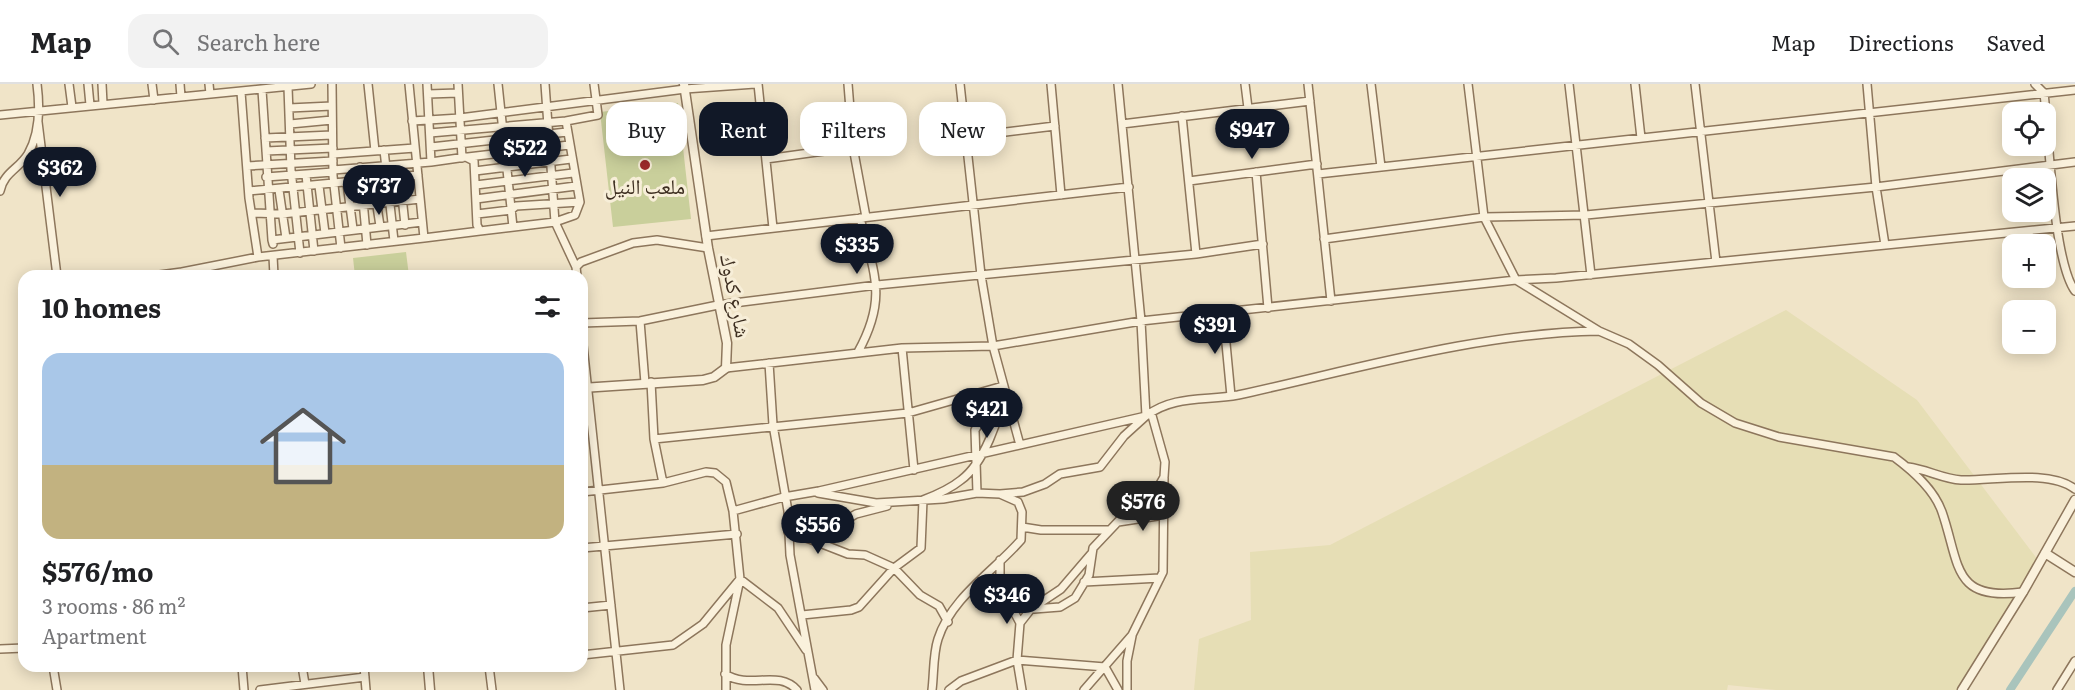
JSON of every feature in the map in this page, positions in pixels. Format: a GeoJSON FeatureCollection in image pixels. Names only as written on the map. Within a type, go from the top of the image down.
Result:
{"type":"FeatureCollection","features":[{"type":"Feature","properties":{"kind":"street"},"geometry":{"type":"LineString","coordinates":[[0,191],[1,181],[28,154],[41,110],[37,84]]}},
{"type":"Feature","properties":{"kind":"street"},"geometry":{"type":"LineString","coordinates":[[69,84],[72,107]]}},
{"type":"Feature","properties":{"kind":"street"},"geometry":{"type":"LineString","coordinates":[[88,84],[90,105]]}},
{"type":"Feature","properties":{"kind":"street"},"geometry":{"type":"LineString","coordinates":[[102,84],[103,104]]}},
{"type":"Feature","properties":{"kind":"street"},"geometry":{"type":"LineString","coordinates":[[152,84],[154,100]]}},
{"type":"Feature","properties":{"kind":"street"},"geometry":{"type":"LineString","coordinates":[[180,84],[181,97]]}},
{"type":"Feature","properties":{"kind":"street"},"geometry":{"type":"LineString","coordinates":[[209,84],[210,94]]}},
{"type":"Feature","properties":{"kind":"street"},"geometry":{"type":"LineString","coordinates":[[0,115],[210,94],[237,89],[262,90],[276,86],[311,84]]}},
{"type":"Feature","properties":{"kind":"street"},"geometry":{"type":"LineString","coordinates":[[332,84],[333,171],[341,248]]}},
{"type":"Feature","properties":{"kind":"street"},"geometry":{"type":"LineString","coordinates":[[368,84],[375,151]]}},
{"type":"Feature","properties":{"kind":"street"},"geometry":{"type":"LineString","coordinates":[[409,84],[424,238]]}},
{"type":"Feature","properties":{"kind":"street"},"geometry":{"type":"LineString","coordinates":[[427,84],[431,162]]}},
{"type":"Feature","properties":{"kind":"street"},"geometry":{"type":"LineString","coordinates":[[458,84],[461,145],[464,158]]}},
{"type":"Feature","properties":{"kind":"street"},"geometry":{"type":"LineString","coordinates":[[498,84],[513,227]]}},
{"type":"Feature","properties":{"kind":"street"},"geometry":{"type":"LineString","coordinates":[[545,84],[555,222],[576,270]]}},
{"type":"Feature","properties":{"kind":"street"},"geometry":{"type":"LineString","coordinates":[[430,133],[566,121],[598,115],[594,84]]}},
{"type":"Feature","properties":{"kind":"street"},"geometry":{"type":"LineString","coordinates":[[412,121],[501,114],[685,87],[757,84],[773,228]]}},
{"type":"Feature","properties":{"kind":"street"},"geometry":{"type":"LineString","coordinates":[[848,84],[849,102]]}},
{"type":"Feature","properties":{"kind":"street"},"geometry":{"type":"LineString","coordinates":[[960,84],[962,102]]}},
{"type":"Feature","properties":{"kind":"street"},"geometry":{"type":"LineString","coordinates":[[1051,84],[1061,195]]}},
{"type":"Feature","properties":{"kind":"street"},"geometry":{"type":"LineString","coordinates":[[1084,690],[1132,635],[1163,572],[1165,462],[1149,414],[1119,84]]}},
{"type":"Feature","properties":{"kind":"street"},"geometry":{"type":"LineString","coordinates":[[1245,84],[1248,108]]}},
{"type":"Feature","properties":{"kind":"street"},"geometry":{"type":"LineString","coordinates":[[1308,84],[1331,301]]}},
{"type":"Feature","properties":{"kind":"street"},"geometry":{"type":"LineString","coordinates":[[1371,84],[1381,167]]}},
{"type":"Feature","properties":{"kind":"street"},"geometry":{"type":"LineString","coordinates":[[1468,84],[1484,217],[1516,280],[1599,331],[1629,344],[1658,365],[1701,404],[1736,423],[1779,437],[1894,458],[1907,467],[1932,493],[1942,512],[1950,546],[1970,585],[1984,594],[2000,595],[2023,592]]}},
{"type":"Feature","properties":{"kind":"street"},"geometry":{"type":"LineString","coordinates":[[1569,84],[1586,215],[1591,275]]}},
{"type":"Feature","properties":{"kind":"street"},"geometry":{"type":"LineString","coordinates":[[1635,84],[1641,138]]}},
{"type":"Feature","properties":{"kind":"street"},"geometry":{"type":"LineString","coordinates":[[1695,84],[1716,262]]}},
{"type":"Feature","properties":{"kind":"street"},"geometry":{"type":"LineString","coordinates":[[1867,84],[1876,187],[1885,245]]}},
{"type":"Feature","properties":{"kind":"street"},"geometry":{"type":"LineString","coordinates":[[2035,84],[2044,93],[2057,227],[2069,280],[2075,291]]}},
{"type":"Feature","properties":{"kind":"street"},"geometry":{"type":"LineString","coordinates":[[288,87],[292,177],[300,253]]}},
{"type":"Feature","properties":{"kind":"street","name":"شارع كدوك"},"geometry":{"type":"LineString","coordinates":[[588,387],[703,380],[714,377],[726,368],[727,343],[706,236],[685,87]]}},
{"type":"Feature","properties":{"kind":"street"},"geometry":{"type":"LineString","coordinates":[[237,89],[258,257]]}},
{"type":"Feature","properties":{"kind":"street"},"geometry":{"type":"LineString","coordinates":[[262,90],[267,190],[273,242],[298,235],[422,222]]}},
{"type":"Feature","properties":{"kind":"street"},"geometry":{"type":"LineString","coordinates":[[1318,174],[2075,90]]}},
{"type":"Feature","properties":{"kind":"street"},"geometry":{"type":"LineString","coordinates":[[428,94],[458,93]]}},
{"type":"Feature","properties":{"kind":"street"},"geometry":{"type":"LineString","coordinates":[[1122,123],[1310,101]]}},
{"type":"Feature","properties":{"kind":"street"},"geometry":{"type":"LineString","coordinates":[[289,108],[332,106]]}},
{"type":"Feature","properties":{"kind":"street"},"geometry":{"type":"LineString","coordinates":[[1182,116],[1196,254]]}},
{"type":"Feature","properties":{"kind":"street"},"geometry":{"type":"LineString","coordinates":[[290,124],[332,120]]}},
{"type":"Feature","properties":{"kind":"street"},"geometry":{"type":"LineString","coordinates":[[200,270],[258,257],[555,222],[575,215],[580,202],[573,173],[566,121]]}},
{"type":"Feature","properties":{"kind":"street"},"geometry":{"type":"LineString","coordinates":[[38,122],[56,270]]}},
{"type":"Feature","properties":{"kind":"street"},"geometry":{"type":"LineString","coordinates":[[1006,132],[1055,126]]}},
{"type":"Feature","properties":{"kind":"street"},"geometry":{"type":"LineString","coordinates":[[431,147],[549,136],[567,132]]}},
{"type":"Feature","properties":{"kind":"street"},"geometry":{"type":"LineString","coordinates":[[265,138],[332,135]]}},
{"type":"Feature","properties":{"kind":"street"},"geometry":{"type":"LineString","coordinates":[[267,177],[292,177],[360,167],[431,162],[569,145]]}},
{"type":"Feature","properties":{"kind":"street"},"geometry":{"type":"LineString","coordinates":[[247,166],[415,148]]}},
{"type":"Feature","properties":{"kind":"street"},"geometry":{"type":"LineString","coordinates":[[266,151],[291,150],[333,155]]}},
{"type":"Feature","properties":{"kind":"street"},"geometry":{"type":"LineString","coordinates":[[384,150],[394,242]]}},
{"type":"Feature","properties":{"kind":"street"},"geometry":{"type":"LineString","coordinates":[[766,159],[800,154]]}},
{"type":"Feature","properties":{"kind":"street"},"geometry":{"type":"LineString","coordinates":[[855,156],[867,217],[860,219]]}},
{"type":"Feature","properties":{"kind":"street"},"geometry":{"type":"LineString","coordinates":[[968,156],[975,204],[981,275],[993,346],[1020,445]]}},
{"type":"Feature","properties":{"kind":"street"},"geometry":{"type":"LineString","coordinates":[[464,158],[474,161],[480,231]]}},
{"type":"Feature","properties":{"kind":"street"},"geometry":{"type":"LineString","coordinates":[[475,171],[571,159]]}},
{"type":"Feature","properties":{"kind":"street"},"geometry":{"type":"LineString","coordinates":[[1324,238],[1484,217],[1586,215],[1876,187],[2075,162]]}},
{"type":"Feature","properties":{"kind":"street"},"geometry":{"type":"LineString","coordinates":[[1189,181],[1317,164]]}},
{"type":"Feature","properties":{"kind":"street"},"geometry":{"type":"LineString","coordinates":[[360,167],[367,245]]}},
{"type":"Feature","properties":{"kind":"street"},"geometry":{"type":"LineString","coordinates":[[1256,172],[1268,308]]}},
{"type":"Feature","properties":{"kind":"street"},"geometry":{"type":"LineString","coordinates":[[476,185],[573,173]]}},
{"type":"Feature","properties":{"kind":"street"},"geometry":{"type":"LineString","coordinates":[[306,175],[314,251]]}},
{"type":"Feature","properties":{"kind":"street"},"geometry":{"type":"LineString","coordinates":[[249,191],[294,189],[418,175]]}},
{"type":"Feature","properties":{"kind":"street"},"geometry":{"type":"LineString","coordinates":[[400,177],[405,225]]}},
{"type":"Feature","properties":{"kind":"street"},"geometry":{"type":"LineString","coordinates":[[374,180],[380,226]]}},
{"type":"Feature","properties":{"kind":"street"},"geometry":{"type":"LineString","coordinates":[[347,183],[353,229]]}},
{"type":"Feature","properties":{"kind":"street"},"geometry":{"type":"LineString","coordinates":[[319,186],[325,233]]}},
{"type":"Feature","properties":{"kind":"street"},"geometry":{"type":"LineString","coordinates":[[476,199],[576,186]]}},
{"type":"Feature","properties":{"kind":"street"},"geometry":{"type":"LineString","coordinates":[[706,236],[1129,187]]}},
{"type":"Feature","properties":{"kind":"street"},"geometry":{"type":"LineString","coordinates":[[279,190],[286,238]]}},
{"type":"Feature","properties":{"kind":"street"},"geometry":{"type":"LineString","coordinates":[[252,213],[322,210],[420,199]]}},
{"type":"Feature","properties":{"kind":"street"},"geometry":{"type":"LineString","coordinates":[[477,214],[511,210],[516,206],[580,202]]}},
{"type":"Feature","properties":{"kind":"street"},"geometry":{"type":"LineString","coordinates":[[858,352],[877,306],[877,285],[860,219]]}},
{"type":"Feature","properties":{"kind":"street"},"geometry":{"type":"LineString","coordinates":[[253,226],[270,226]]}},
{"type":"Feature","properties":{"kind":"street"},"geometry":{"type":"LineString","coordinates":[[726,368],[902,348],[993,346],[1141,321],[1516,280],[1591,275],[2075,226]]}},
{"type":"Feature","properties":{"kind":"street"},"geometry":{"type":"LineString","coordinates":[[576,267],[581,262],[633,243],[657,240],[708,248]]}},
{"type":"Feature","properties":{"kind":"street"},"geometry":{"type":"LineString","coordinates":[[588,323],[640,321],[718,305],[877,285],[1196,254],[1263,244]]}},
{"type":"Feature","properties":{"kind":"street"},"geometry":{"type":"LineString","coordinates":[[273,256],[274,270]]}},
{"type":"Feature","properties":{"kind":"street"},"geometry":{"type":"LineString","coordinates":[[1223,312],[1231,396]]}},
{"type":"Feature","properties":{"kind":"street"},"geometry":{"type":"LineString","coordinates":[[640,321],[654,439],[663,483]]}},
{"type":"Feature","properties":{"kind":"street"},"geometry":{"type":"LineString","coordinates":[[816,492],[876,503],[977,493],[1023,492],[1044,484],[1060,474],[1100,467],[1124,436],[1158,406],[1231,396],[1490,340],[1556,331],[1599,331]]}},
{"type":"Feature","properties":{"kind":"street"},"geometry":{"type":"LineString","coordinates":[[902,348],[914,470]]}},
{"type":"Feature","properties":{"kind":"street"},"geometry":{"type":"LineString","coordinates":[[769,363],[773,426],[788,532],[815,690]]}},
{"type":"Feature","properties":{"kind":"street"},"geometry":{"type":"LineString","coordinates":[[654,439],[908,412],[1003,386]]}},
{"type":"Feature","properties":{"kind":"street"},"geometry":{"type":"LineString","coordinates":[[977,493],[975,430],[1003,386]]}},
{"type":"Feature","properties":{"kind":"street"},"geometry":{"type":"LineString","coordinates":[[923,500],[963,479],[995,428],[1003,386]]}},
{"type":"Feature","properties":{"kind":"street"},"geometry":{"type":"LineString","coordinates":[[588,409],[606,546],[620,690]]}},
{"type":"Feature","properties":{"kind":"street"},"geometry":{"type":"LineString","coordinates":[[733,511],[784,497],[976,458],[1149,414]]}},
{"type":"Feature","properties":{"kind":"street"},"geometry":{"type":"LineString","coordinates":[[1907,467],[1928,470],[1961,480],[2025,478],[2065,483],[2075,489]]}},
{"type":"Feature","properties":{"kind":"street"},"geometry":{"type":"LineString","coordinates":[[588,491],[663,483],[706,472],[715,473],[726,482],[737,534],[741,579],[726,645],[726,690]]}},
{"type":"Feature","properties":{"kind":"street"},"geometry":{"type":"LineString","coordinates":[[1022,690],[1017,660],[1020,623],[1031,609],[1061,589],[1109,530],[1128,511],[1156,491],[1164,477]]}},
{"type":"Feature","properties":{"kind":"street"},"geometry":{"type":"LineString","coordinates":[[932,690],[938,640],[948,622],[973,589],[1021,540],[1022,512],[1018,502],[1000,494]]}},
{"type":"Feature","properties":{"kind":"street"},"geometry":{"type":"LineString","coordinates":[[802,615],[851,610],[859,607],[894,568],[921,548],[923,500]]}},
{"type":"Feature","properties":{"kind":"street"},"geometry":{"type":"LineString","coordinates":[[1962,690],[2023,592],[2075,500]]}},
{"type":"Feature","properties":{"kind":"street"},"geometry":{"type":"LineString","coordinates":[[812,540],[856,514],[904,502]]}},
{"type":"Feature","properties":{"kind":"street"},"geometry":{"type":"LineString","coordinates":[[1116,523],[1164,515]]}},
{"type":"Feature","properties":{"kind":"street"},"geometry":{"type":"LineString","coordinates":[[1022,526],[1041,530],[1109,530]]}},
{"type":"Feature","properties":{"kind":"street"},"geometry":{"type":"LineString","coordinates":[[788,532],[848,554],[865,555],[894,568],[920,595],[939,606],[948,622]]}},
{"type":"Feature","properties":{"kind":"street"},"geometry":{"type":"LineString","coordinates":[[588,548],[737,534]]}},
{"type":"Feature","properties":{"kind":"street"},"geometry":{"type":"LineString","coordinates":[[973,589],[999,597],[1010,606],[1031,609],[1060,607],[1075,598],[1089,575],[1092,553]]}},
{"type":"Feature","properties":{"kind":"street"},"geometry":{"type":"LineString","coordinates":[[2045,553],[2072,571]]}},
{"type":"Feature","properties":{"kind":"street"},"geometry":{"type":"LineString","coordinates":[[1000,560],[999,585],[1020,623]]}},
{"type":"Feature","properties":{"kind":"street"},"geometry":{"type":"LineString","coordinates":[[1084,582],[1160,578]]}},
{"type":"Feature","properties":{"kind":"street"},"geometry":{"type":"LineString","coordinates":[[588,654],[673,645],[703,624],[741,579]]}},
{"type":"Feature","properties":{"kind":"street"},"geometry":{"type":"LineString","coordinates":[[741,579],[778,608],[809,657]]}},
{"type":"Feature","properties":{"kind":"street"},"geometry":{"type":"LineString","coordinates":[[588,607],[611,605]]}},
{"type":"Feature","properties":{"kind":"street"},"geometry":{"type":"LineString","coordinates":[[1127,690],[1127,661],[1132,635]]}},
{"type":"Feature","properties":{"kind":"street"},"geometry":{"type":"LineString","coordinates":[[0,650],[18,648]]}},
{"type":"Feature","properties":{"kind":"street"},"geometry":{"type":"LineString","coordinates":[[949,690],[961,681],[1017,660],[1105,667]]}},
{"type":"Feature","properties":{"kind":"street"},"geometry":{"type":"LineString","coordinates":[[2057,690],[2075,661]]}},
{"type":"Feature","properties":{"kind":"street"},"geometry":{"type":"LineString","coordinates":[[1105,667],[1118,690]]}},
{"type":"Feature","properties":{"kind":"street"},"geometry":{"type":"LineString","coordinates":[[54,672],[57,690]]}},
{"type":"Feature","properties":{"kind":"street"},"geometry":{"type":"LineString","coordinates":[[242,672],[244,690]]}},
{"type":"Feature","properties":{"kind":"street"},"geometry":{"type":"LineString","coordinates":[[303,672],[304,684]]}},
{"type":"Feature","properties":{"kind":"street"},"geometry":{"type":"LineString","coordinates":[[365,672],[366,690]]}},
{"type":"Feature","properties":{"kind":"street"},"geometry":{"type":"LineString","coordinates":[[428,672],[430,690]]}},
{"type":"Feature","properties":{"kind":"street"},"geometry":{"type":"LineString","coordinates":[[490,672],[492,690]]}},
{"type":"Feature","properties":{"kind":"street"},"geometry":{"type":"LineString","coordinates":[[725,674],[743,682],[781,680],[797,690]]}},
{"type":"Feature","properties":{"kind":"street"},"geometry":{"type":"LineString","coordinates":[[812,676],[823,690]]}},
{"type":"Feature","properties":{"kind":"street"},"geometry":{"type":"LineString","coordinates":[[260,690],[365,677]]}},
{"type":"Feature","properties":{"kind":"shaded area"},"geometry":{"type":"Polygon","coordinates":[[[1786,310],[1917,400],[2038,560],[1960,690],[1776,690],[1728,685],[1727,690],[1194,690],[1199,639],[1251,620],[1250,552],[1330,545],[1786,310]]]}},
{"type":"Feature","properties":{"kind":"green space"},"geometry":{"type":"Polygon","coordinates":[[[606,111],[606,156],[684,156],[691,219],[613,227],[600,112],[606,111]]]}},
{"type":"Feature","properties":{"kind":"green space"},"geometry":{"type":"Polygon","coordinates":[[[406,252],[408,270],[354,270],[353,258],[406,252]]]}},
{"type":"Feature","properties":{"kind":"waterway"},"geometry":{"type":"LineString","coordinates":[[2010,690],[2075,591]]}},
{"type":"Feature","properties":{"kind":"place","name":"ملعب النيل"},"geometry":{"type":"Point","coordinates":[645,165]}}]}
